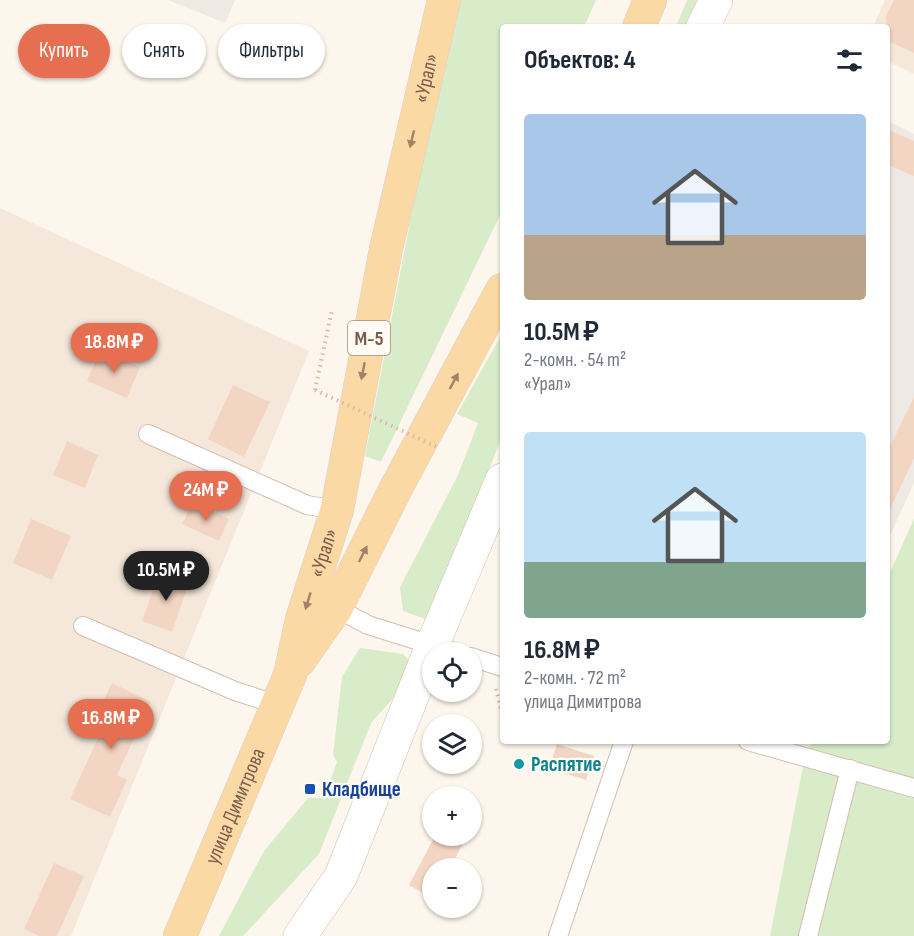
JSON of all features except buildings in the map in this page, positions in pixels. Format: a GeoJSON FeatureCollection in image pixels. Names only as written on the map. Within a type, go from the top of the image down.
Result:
{"type":"FeatureCollection","features":[{"type":"Feature","properties":{"kind":"main road","name":"«Урал»"},"geometry":{"type":"LineString","coordinates":[[284,690],[302,619],[337,510],[386,249],[444,0]]}},
{"type":"Feature","properties":{"kind":"main road"},"geometry":{"type":"LineString","coordinates":[[640,24],[651,0]]}},
{"type":"Feature","properties":{"kind":"main road","name":"«Урал»"},"geometry":{"type":"LineString","coordinates":[[284,690],[336,608],[396,488],[500,294]]}},
{"type":"Feature","properties":{"kind":"main road","name":"улица Димитрова"},"geometry":{"type":"LineString","coordinates":[[180,936],[284,690]]}},
{"type":"Feature","properties":{"kind":"street"},"geometry":{"type":"LineString","coordinates":[[704,24],[716,0]]}},
{"type":"Feature","properties":{"kind":"street"},"geometry":{"type":"LineString","coordinates":[[445,642],[500,486]]}},
{"type":"Feature","properties":{"kind":"street"},"geometry":{"type":"LineString","coordinates":[[300,936],[341,876],[422,696]]}},
{"type":"Feature","properties":{"kind":"lane"},"geometry":{"type":"LineString","coordinates":[[148,434],[307,505],[337,510]]}},
{"type":"Feature","properties":{"kind":"lane"},"geometry":{"type":"LineString","coordinates":[[336,608],[368,625],[422,642]]}},
{"type":"Feature","properties":{"kind":"lane"},"geometry":{"type":"LineString","coordinates":[[83,626],[235,691],[284,690]]}},
{"type":"Feature","properties":{"kind":"lane"},"geometry":{"type":"LineString","coordinates":[[482,661],[500,666]]}},
{"type":"Feature","properties":{"kind":"lane"},"geometry":{"type":"LineString","coordinates":[[558,936],[623,744]]}},
{"type":"Feature","properties":{"kind":"lane"},"geometry":{"type":"LineString","coordinates":[[759,744],[914,788]]}},
{"type":"Feature","properties":{"kind":"lane"},"geometry":{"type":"LineString","coordinates":[[808,936],[850,769]]}},
{"type":"Feature","properties":{"kind":"path"},"geometry":{"type":"LineString","coordinates":[[332,310],[315,390],[439,448]]}},
{"type":"Feature","properties":{"kind":"shaded area"},"geometry":{"type":"Polygon","coordinates":[[[168,0],[235,0],[225,23],[168,0]]]}},
{"type":"Feature","properties":{"kind":"shaded area"},"geometry":{"type":"Polygon","coordinates":[[[885,0],[914,0],[914,74],[890,62],[890,24],[874,24],[885,0]]]}},
{"type":"Feature","properties":{"kind":"shaded area"},"geometry":{"type":"Polygon","coordinates":[[[890,122],[914,134],[914,483],[890,535],[890,122]]]}},
{"type":"Feature","properties":{"kind":"shaded area"},"geometry":{"type":"Polygon","coordinates":[[[0,208],[309,351],[71,936],[0,936],[0,208]]]}},
{"type":"Feature","properties":{"kind":"green space"},"geometry":{"type":"Polygon","coordinates":[[[458,0],[596,0],[585,24],[500,24],[500,215],[381,462],[365,456],[444,45],[458,0]]]}},
{"type":"Feature","properties":{"kind":"green space"},"geometry":{"type":"Polygon","coordinates":[[[687,0],[703,0],[692,24],[677,24],[687,0]]]}},
{"type":"Feature","properties":{"kind":"green space"},"geometry":{"type":"Polygon","coordinates":[[[500,338],[500,441],[431,621],[403,611],[400,587],[458,475],[478,423],[457,414],[500,338]]]}},
{"type":"Feature","properties":{"kind":"green space"},"geometry":{"type":"Polygon","coordinates":[[[914,519],[914,936],[770,936],[805,756],[811,744],[890,744],[890,572],[914,519]]]}},
{"type":"Feature","properties":{"kind":"green space"},"geometry":{"type":"Polygon","coordinates":[[[360,648],[403,654],[418,670],[371,723],[319,854],[243,936],[219,936],[264,851],[308,798],[324,798],[337,762],[333,755],[342,677],[360,648]]]}},
{"type":"Feature","properties":{"kind":"place","name":"Распятие"},"geometry":{"type":"Point","coordinates":[519,764]}},
{"type":"Feature","properties":{"kind":"place","name":"Кладбище"},"geometry":{"type":"Point","coordinates":[310,789]}}]}
